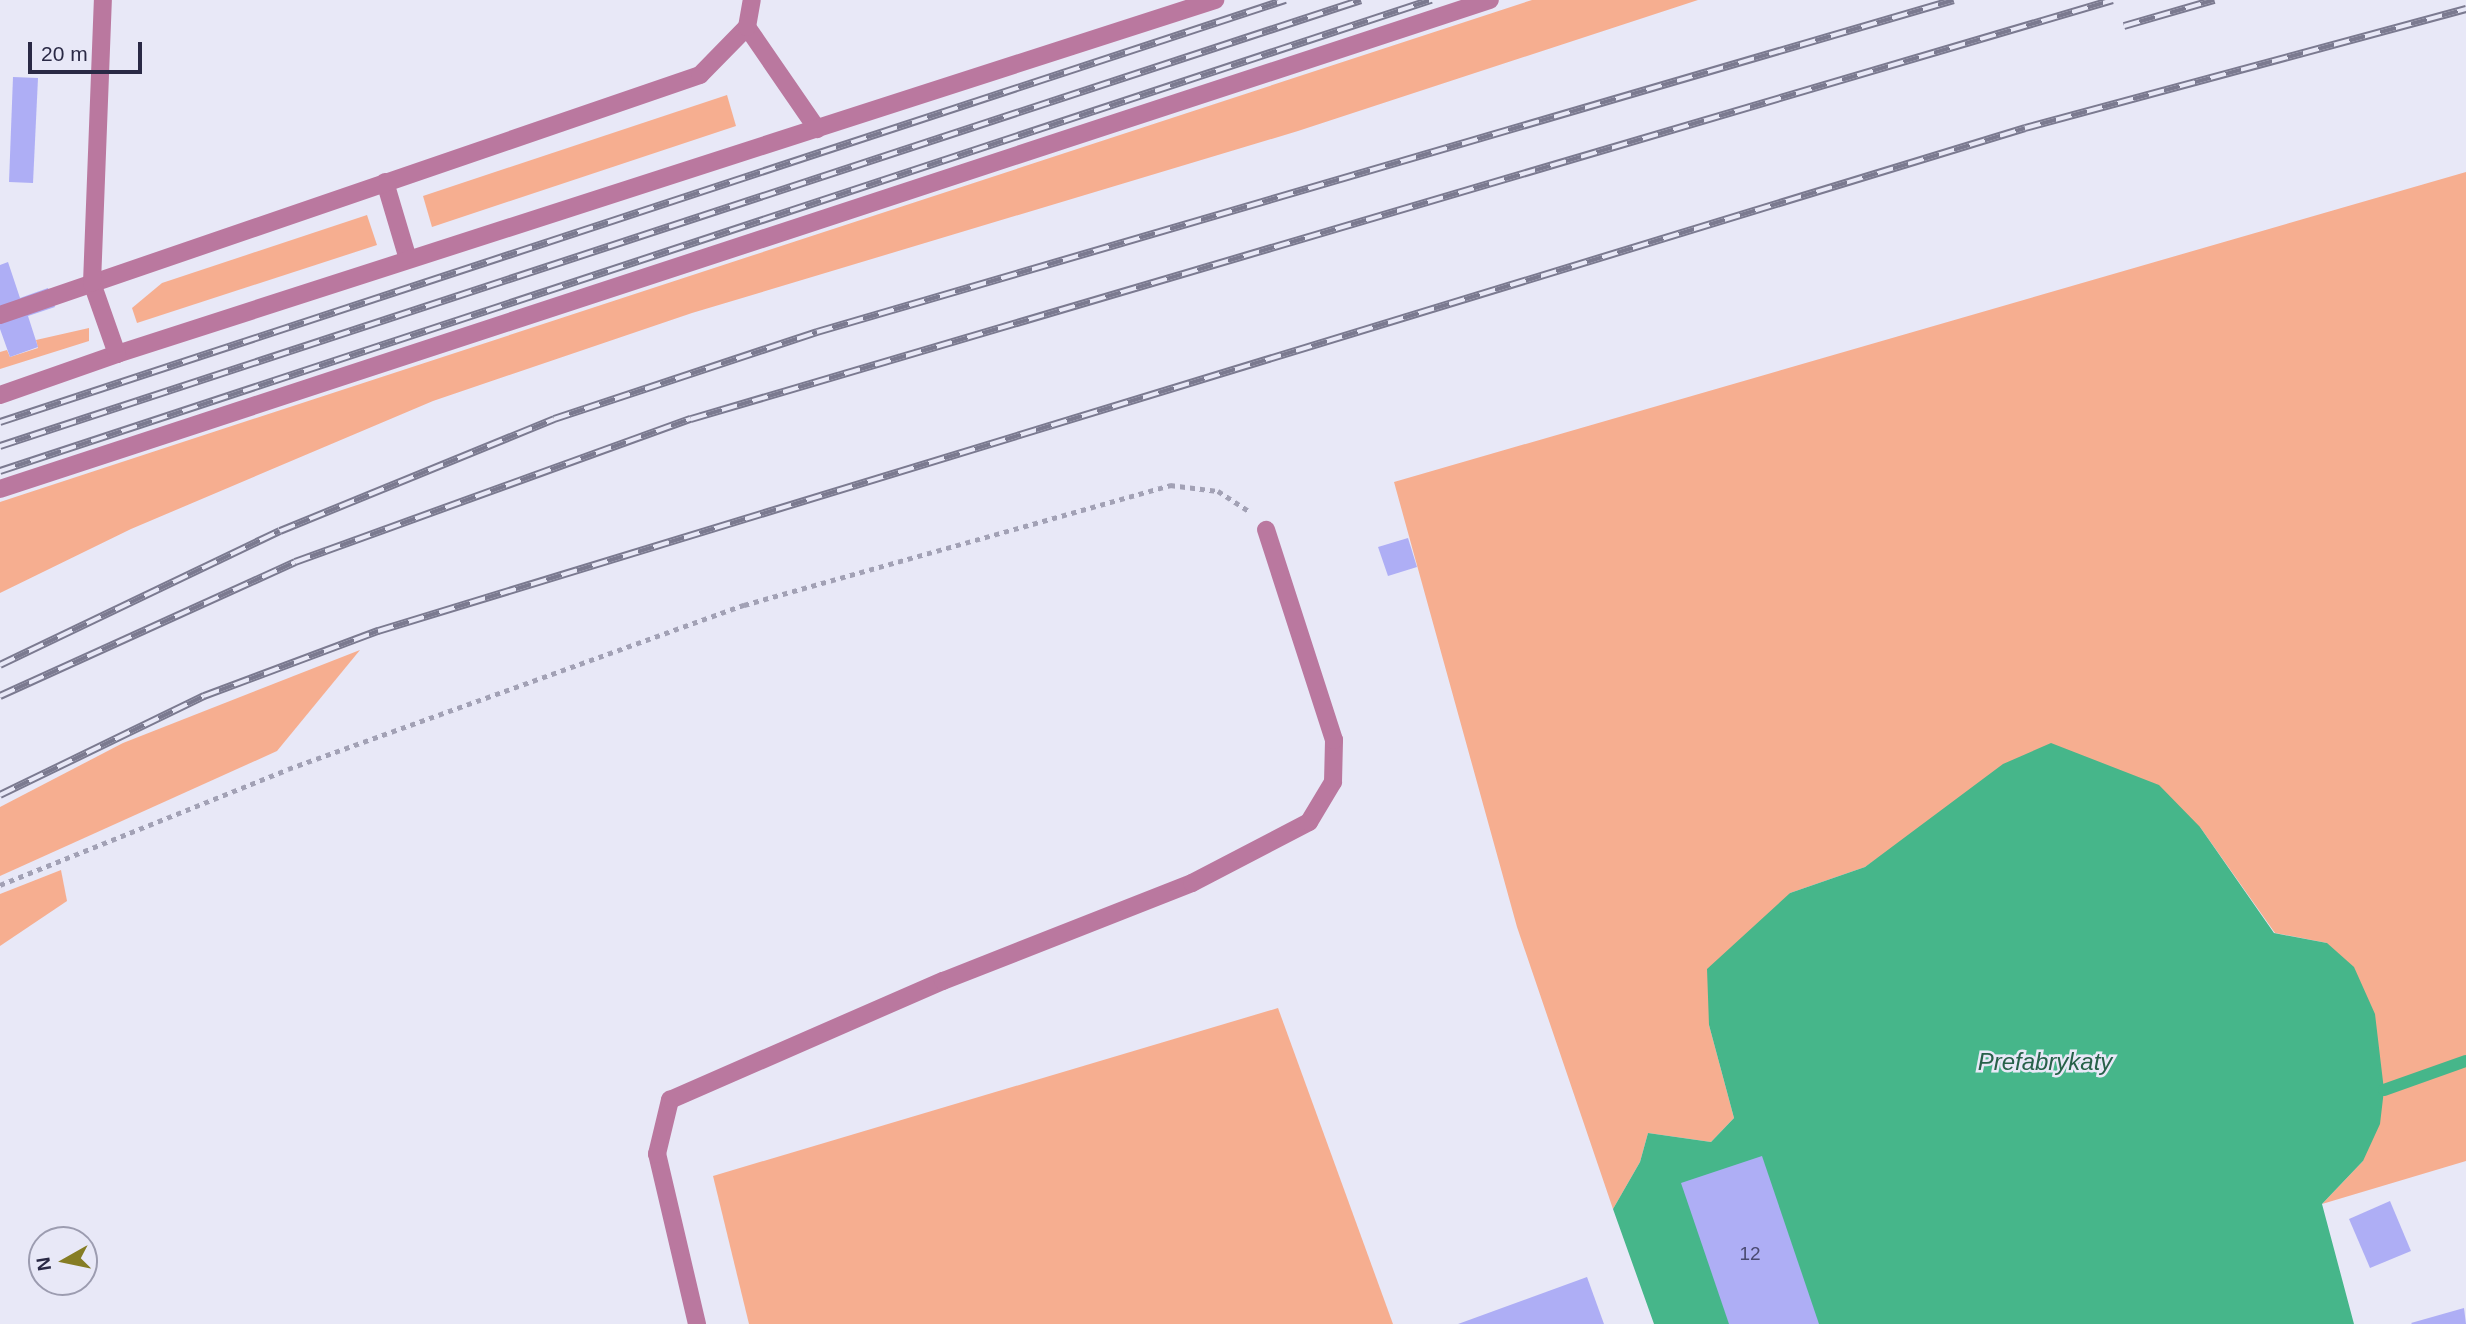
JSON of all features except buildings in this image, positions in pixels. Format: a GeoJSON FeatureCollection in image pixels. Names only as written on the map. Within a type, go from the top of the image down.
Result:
{"type":"FeatureCollection","features":[{"type":"Feature","properties":{"kind":"lane"},"geometry":{"type":"LineString","coordinates":[[103,0],[92,283],[117,354]]}},
{"type":"Feature","properties":{"kind":"lane"},"geometry":{"type":"LineString","coordinates":[[0,315],[700,75],[747,27],[752,0]]}},
{"type":"Feature","properties":{"kind":"lane"},"geometry":{"type":"LineString","coordinates":[[0,395],[408,259],[1215,0]]}},
{"type":"Feature","properties":{"kind":"lane"},"geometry":{"type":"LineString","coordinates":[[0,489],[1490,0]]}},
{"type":"Feature","properties":{"kind":"lane"},"geometry":{"type":"LineString","coordinates":[[747,27],[817,129]]}},
{"type":"Feature","properties":{"kind":"lane"},"geometry":{"type":"LineString","coordinates":[[384,182],[408,259]]}},
{"type":"Feature","properties":{"kind":"lane"},"geometry":{"type":"LineString","coordinates":[[697,1324],[657,1154],[670,1100],[892,1002],[1192,883],[1309,822],[1332,782],[1334,740],[1266,530]]}},
{"type":"Feature","properties":{"kind":"path"},"geometry":{"type":"LineString","coordinates":[[0,885],[567,667],[744,605],[1056,513],[1170,485],[1240,499],[1266,530]]}},
{"type":"Feature","properties":{"kind":"shaded area"},"geometry":{"type":"Polygon","coordinates":[[[1532,0],[1698,0],[1298,131],[692,313],[433,401],[131,529],[0,593],[0,502],[1532,0]]]}},
{"type":"Feature","properties":{"kind":"shaded area"},"geometry":{"type":"Polygon","coordinates":[[[727,95],[736,126],[432,227],[423,196],[727,95]]]}},
{"type":"Feature","properties":{"kind":"shaded area"},"geometry":{"type":"Polygon","coordinates":[[[2466,172],[2466,1161],[2322,1204],[2363,1161],[2327,943],[2275,933],[2200,827],[1925,825],[1865,867],[1790,893],[1709,1025],[1734,1118],[1711,1142],[1648,1133],[1640,1162],[1613,1209],[1517,927],[1394,482],[2466,172]]]}},
{"type":"Feature","properties":{"kind":"shaded area"},"geometry":{"type":"Polygon","coordinates":[[[367,215],[377,245],[137,323],[132,308],[162,283],[367,215]]]}},
{"type":"Feature","properties":{"kind":"shaded area"},"geometry":{"type":"Polygon","coordinates":[[[89,328],[89,341],[0,369],[0,352],[7,350],[10,357],[38,348],[36,340],[89,328]]]}},
{"type":"Feature","properties":{"kind":"shaded area"},"geometry":{"type":"Polygon","coordinates":[[[360,650],[277,751],[0,876],[0,807],[123,743],[360,650]]]}},
{"type":"Feature","properties":{"kind":"shaded area"},"geometry":{"type":"Polygon","coordinates":[[[61,870],[67,901],[0,946],[0,894],[61,870]]]}},
{"type":"Feature","properties":{"kind":"shaded area"},"geometry":{"type":"Polygon","coordinates":[[[1278,1008],[1393,1324],[749,1324],[713,1176],[1278,1008]]]}},
{"type":"Feature","properties":{"kind":"water","name":"Prefabrykaty"},"geometry":{"type":"Polygon","coordinates":[[[2051,743],[2159,785],[2200,827],[2274,933],[2327,943],[2354,967],[2375,1014],[2384,1090],[2380,1124],[2363,1161],[2322,1204],[2354,1324],[1654,1324],[1613,1209],[1640,1162],[1648,1133],[1711,1142],[1734,1118],[1709,1025],[1707,969],[1790,893],[1865,867],[2003,764],[2051,743]]]}},
{"type":"Feature","properties":{"kind":"waterway"},"geometry":{"type":"LineString","coordinates":[[2384,1090],[2466,1061]]}},
{"type":"Feature","properties":{"kind":"railway"},"geometry":{"type":"LineString","coordinates":[[0,422],[1285,0]]}},
{"type":"Feature","properties":{"kind":"railway"},"geometry":{"type":"LineString","coordinates":[[0,446],[1361,0]]}},
{"type":"Feature","properties":{"kind":"railway"},"geometry":{"type":"LineString","coordinates":[[0,471],[1431,0]]}},
{"type":"Feature","properties":{"kind":"railway"},"geometry":{"type":"LineString","coordinates":[[0,665],[280,531],[554,419],[817,332],[1954,0]]}},
{"type":"Feature","properties":{"kind":"railway"},"geometry":{"type":"LineString","coordinates":[[0,696],[295,562],[691,419],[2113,0]]}},
{"type":"Feature","properties":{"kind":"railway"},"geometry":{"type":"LineString","coordinates":[[2124,26],[2214,0]]}},
{"type":"Feature","properties":{"kind":"railway"},"geometry":{"type":"LineString","coordinates":[[0,795],[204,696],[378,631],[2025,128],[2466,9]]}}]}
